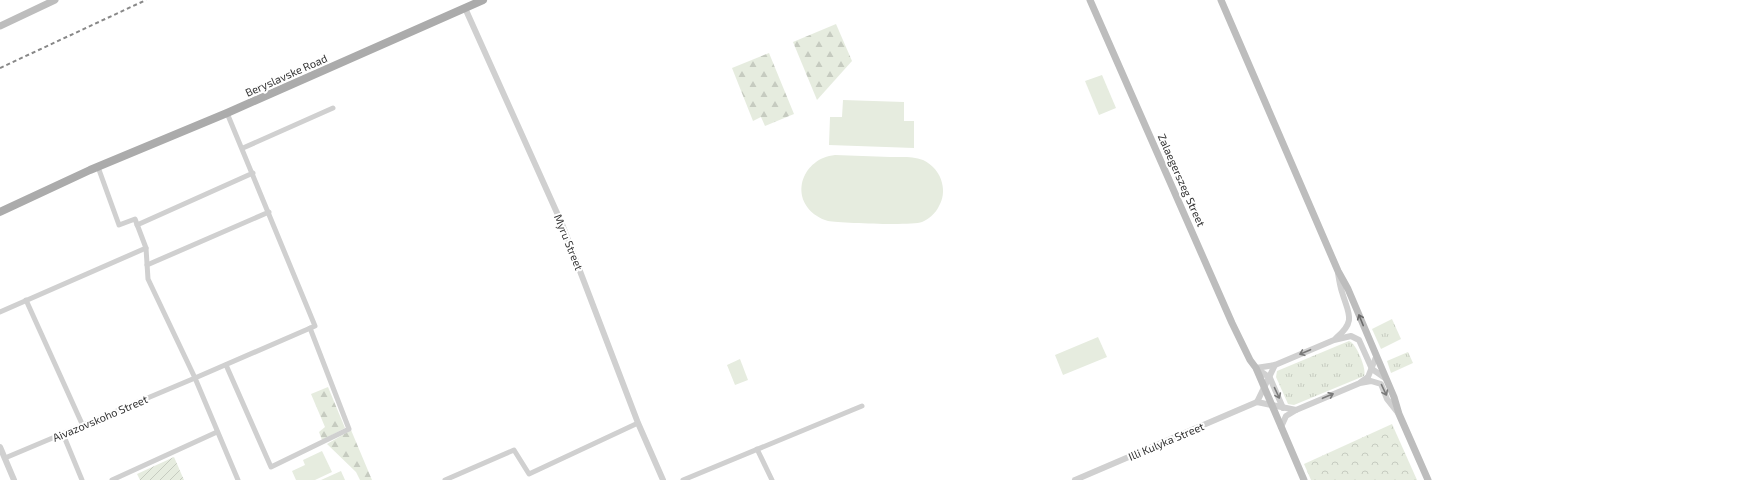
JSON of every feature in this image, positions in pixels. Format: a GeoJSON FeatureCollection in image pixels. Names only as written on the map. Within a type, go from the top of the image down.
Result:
{"type":"FeatureCollection","features":[{"type":"Feature","properties":{"kind":"main road"},"geometry":{"type":"LineString","coordinates":[[0,26],[55,0]]}},
{"type":"Feature","properties":{"kind":"main road","name":"Beryslavske Road"},"geometry":{"type":"LineString","coordinates":[[0,212],[98,167],[227,113],[483,0]]}},
{"type":"Feature","properties":{"kind":"main road","name":"Zalaegerszeg Street"},"geometry":{"type":"LineString","coordinates":[[1090,0],[1235,329],[1250,360],[1256,368],[1281,428]]}},
{"type":"Feature","properties":{"kind":"main road"},"geometry":{"type":"LineString","coordinates":[[1221,0],[1338,271],[1348,289],[1394,397],[1399,414],[1428,480]]}},
{"type":"Feature","properties":{"kind":"main road"},"geometry":{"type":"LineString","coordinates":[[1281,428],[1304,480]]}},
{"type":"Feature","properties":{"kind":"street","name":"Myru Street"},"geometry":{"type":"LineString","coordinates":[[465,8],[562,224],[638,423],[663,480]]}},
{"type":"Feature","properties":{"kind":"street"},"geometry":{"type":"LineString","coordinates":[[243,148],[333,108]]}},
{"type":"Feature","properties":{"kind":"street"},"geometry":{"type":"LineString","coordinates":[[226,365],[271,467],[349,429],[313,327],[269,212],[227,113]]}},
{"type":"Feature","properties":{"kind":"street"},"geometry":{"type":"LineString","coordinates":[[98,167],[119,225],[135,219],[138,224],[146,248],[148,279],[195,378],[238,480]]}},
{"type":"Feature","properties":{"kind":"street"},"geometry":{"type":"LineString","coordinates":[[138,224],[253,173]]}},
{"type":"Feature","properties":{"kind":"street"},"geometry":{"type":"LineString","coordinates":[[147,265],[269,212]]}},
{"type":"Feature","properties":{"kind":"street"},"geometry":{"type":"LineString","coordinates":[[0,312],[146,248]]}},
{"type":"Feature","properties":{"kind":"street"},"geometry":{"type":"LineString","coordinates":[[1334,340],[1344,332],[1350,323],[1350,315],[1341,290],[1338,271]]}},
{"type":"Feature","properties":{"kind":"street"},"geometry":{"type":"LineString","coordinates":[[26,300],[83,426]]}},
{"type":"Feature","properties":{"kind":"street","name":"Aivazovskoho Street"},"geometry":{"type":"LineString","coordinates":[[5,458],[313,327]]}},
{"type":"Feature","properties":{"kind":"street"},"geometry":{"type":"LineString","coordinates":[[1256,368],[1275,365],[1334,340],[1351,336],[1359,340],[1372,369],[1385,378]]}},
{"type":"Feature","properties":{"kind":"street"},"geometry":{"type":"LineString","coordinates":[[1360,383],[1368,377],[1376,356]]}},
{"type":"Feature","properties":{"kind":"street"},"geometry":{"type":"LineString","coordinates":[[1275,365],[1257,402],[1296,410]]}},
{"type":"Feature","properties":{"kind":"street"},"geometry":{"type":"LineString","coordinates":[[1256,368],[1270,378],[1283,408]]}},
{"type":"Feature","properties":{"kind":"street"},"geometry":{"type":"LineString","coordinates":[[1281,428],[1286,416],[1296,410],[1360,383],[1371,381],[1381,384],[1387,399],[1399,414]]}},
{"type":"Feature","properties":{"kind":"street","name":"Illi Kulyka Street"},"geometry":{"type":"LineString","coordinates":[[1075,480],[1257,402]]}},
{"type":"Feature","properties":{"kind":"street"},"geometry":{"type":"LineString","coordinates":[[683,480],[862,406]]}},
{"type":"Feature","properties":{"kind":"street"},"geometry":{"type":"LineString","coordinates":[[525,480],[529,474],[638,423]]}},
{"type":"Feature","properties":{"kind":"street"},"geometry":{"type":"LineString","coordinates":[[112,480],[217,432]]}},
{"type":"Feature","properties":{"kind":"street"},"geometry":{"type":"LineString","coordinates":[[63,434],[82,480]]}},
{"type":"Feature","properties":{"kind":"street"},"geometry":{"type":"LineString","coordinates":[[0,446],[14,480]]}},
{"type":"Feature","properties":{"kind":"street"},"geometry":{"type":"LineString","coordinates":[[758,449],[772,480]]}},
{"type":"Feature","properties":{"kind":"street"},"geometry":{"type":"LineString","coordinates":[[446,480],[514,450],[529,474]]}},
{"type":"Feature","properties":{"kind":"green space"},"geometry":{"type":"Polygon","coordinates":[[[836,24],[852,61],[817,100],[793,42],[836,24]]]}},
{"type":"Feature","properties":{"kind":"green space"},"geometry":{"type":"Polygon","coordinates":[[[769,53],[794,114],[765,126],[761,117],[753,121],[732,68],[769,53]]]}},
{"type":"Feature","properties":{"kind":"green space"},"geometry":{"type":"Polygon","coordinates":[[[1102,75],[1116,108],[1099,115],[1085,81],[1102,75]]]}},
{"type":"Feature","properties":{"kind":"green space"},"geometry":{"type":"Polygon","coordinates":[[[843,100],[904,102],[904,121],[914,121],[914,148],[829,145],[830,117],[842,117],[843,100]]]}},
{"type":"Feature","properties":{"kind":"green space"},"geometry":{"type":"Polygon","coordinates":[[[835,155],[907,157],[923,160],[935,169],[943,186],[942,198],[936,211],[922,222],[915,223],[861,223],[828,221],[822,219],[808,208],[803,199],[803,180],[815,163],[824,158],[835,155]]]}},
{"type":"Feature","properties":{"kind":"green space"},"geometry":{"type":"Polygon","coordinates":[[[1392,319],[1401,339],[1381,349],[1372,329],[1392,319]]]}},
{"type":"Feature","properties":{"kind":"green space"},"geometry":{"type":"Polygon","coordinates":[[[1098,337],[1107,357],[1063,375],[1055,355],[1098,337]]]}},
{"type":"Feature","properties":{"kind":"green space"},"geometry":{"type":"Polygon","coordinates":[[[1349,341],[1355,346],[1360,357],[1364,368],[1364,376],[1294,405],[1288,404],[1276,377],[1277,371],[1349,341]]]}},
{"type":"Feature","properties":{"kind":"green space"},"geometry":{"type":"Polygon","coordinates":[[[1408,352],[1413,363],[1391,373],[1387,361],[1408,352]]]}},
{"type":"Feature","properties":{"kind":"green space"},"geometry":{"type":"Polygon","coordinates":[[[740,359],[748,380],[735,385],[727,365],[740,359]]]}},
{"type":"Feature","properties":{"kind":"green space"},"geometry":{"type":"Polygon","coordinates":[[[328,387],[345,428],[322,440],[319,432],[325,427],[311,394],[328,387]]]}},
{"type":"Feature","properties":{"kind":"green space"},"geometry":{"type":"Polygon","coordinates":[[[1392,424],[1417,480],[1311,480],[1304,464],[1392,424]]]}},
{"type":"Feature","properties":{"kind":"green space"},"geometry":{"type":"Polygon","coordinates":[[[351,430],[372,480],[360,480],[356,472],[327,444],[351,430]]]}},
{"type":"Feature","properties":{"kind":"green space"},"geometry":{"type":"Polygon","coordinates":[[[322,451],[332,472],[315,480],[296,480],[292,471],[305,465],[303,460],[322,451]]]}},
{"type":"Feature","properties":{"kind":"green space"},"geometry":{"type":"Polygon","coordinates":[[[174,457],[184,480],[140,480],[137,474],[174,457]]]}},
{"type":"Feature","properties":{"kind":"green space"},"geometry":{"type":"Polygon","coordinates":[[[341,471],[345,480],[321,480],[341,471]]]}},
{"type":"Feature","properties":{"kind":"railway"},"geometry":{"type":"LineString","coordinates":[[0,68],[146,0]]}}]}
